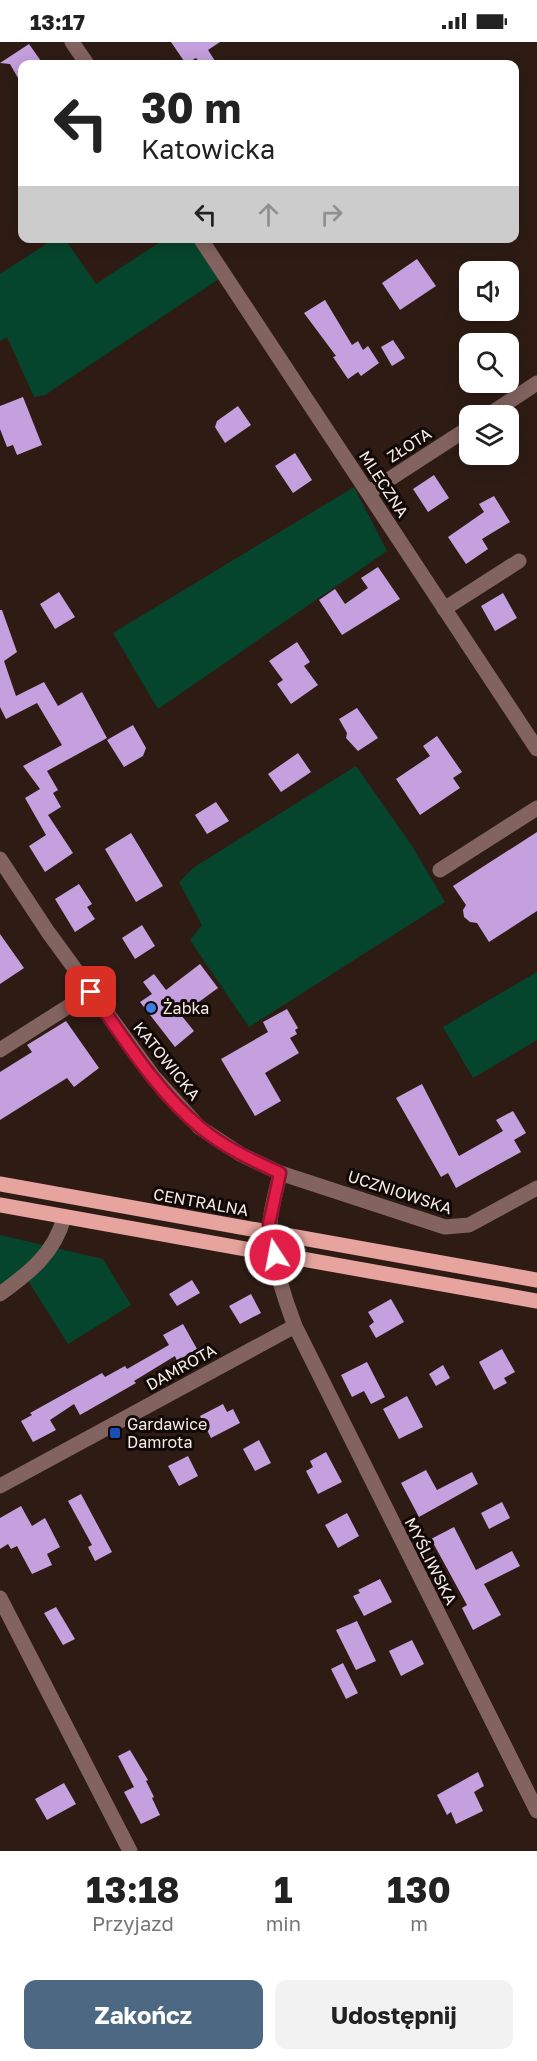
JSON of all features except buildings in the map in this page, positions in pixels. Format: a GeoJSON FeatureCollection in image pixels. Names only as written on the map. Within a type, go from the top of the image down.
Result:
{"type":"FeatureCollection","features":[{"type":"Feature","properties":{"kind":"main road","name":"CENTRALNA"},"geometry":{"type":"LineString","coordinates":[[0,1184],[537,1280]]}},
{"type":"Feature","properties":{"kind":"main road"},"geometry":{"type":"LineString","coordinates":[[0,1205],[537,1301]]}},
{"type":"Feature","properties":{"kind":"street"},"geometry":{"type":"LineString","coordinates":[[72,42],[84,60]]}},
{"type":"Feature","properties":{"kind":"street","name":"MLECZNA"},"geometry":{"type":"LineString","coordinates":[[203,243],[537,749]]}},
{"type":"Feature","properties":{"kind":"street"},"geometry":{"type":"LineString","coordinates":[[504,405],[537,383]]}},
{"type":"Feature","properties":{"kind":"street","name":"ZŁOTA"},"geometry":{"type":"LineString","coordinates":[[368,493],[459,434]]}},
{"type":"Feature","properties":{"kind":"street"},"geometry":{"type":"LineString","coordinates":[[444,609],[519,561]]}},
{"type":"Feature","properties":{"kind":"street"},"geometry":{"type":"LineString","coordinates":[[440,870],[537,808]]}},
{"type":"Feature","properties":{"kind":"street","name":"KATOWICKA"},"geometry":{"type":"LineString","coordinates":[[0,859],[91,992],[153,1076],[199,1127],[240,1154],[280,1173]]}},
{"type":"Feature","properties":{"kind":"street"},"geometry":{"type":"LineString","coordinates":[[0,1050],[91,992]]}},
{"type":"Feature","properties":{"kind":"street"},"geometry":{"type":"LineString","coordinates":[[280,1173],[269,1224],[280,1286],[295,1326]]}},
{"type":"Feature","properties":{"kind":"street","name":"UCZNIOWSKA"},"geometry":{"type":"LineString","coordinates":[[280,1173],[444,1227],[469,1225],[537,1188]]}},
{"type":"Feature","properties":{"kind":"street"},"geometry":{"type":"LineString","coordinates":[[0,1294],[31,1271],[48,1253],[60,1233],[64,1216]]}},
{"type":"Feature","properties":{"kind":"street","name":"DAMROTA"},"geometry":{"type":"LineString","coordinates":[[0,1486],[295,1326]]}},
{"type":"Feature","properties":{"kind":"street","name":"MYŚLIWSKA"},"geometry":{"type":"LineString","coordinates":[[295,1326],[537,1810]]}},
{"type":"Feature","properties":{"kind":"street"},"geometry":{"type":"LineString","coordinates":[[0,1598],[130,1851]]}},
{"type":"Feature","properties":{"kind":"green space"},"geometry":{"type":"Polygon","coordinates":[[[48,243],[68,243],[96,284],[158,243],[195,243],[219,279],[45,395],[34,397],[7,337],[0,341],[0,274],[48,243]]]}},
{"type":"Feature","properties":{"kind":"green space"},"geometry":{"type":"Polygon","coordinates":[[[354,487],[387,551],[158,709],[113,633],[354,487]]]}},
{"type":"Feature","properties":{"kind":"green space"},"geometry":{"type":"Polygon","coordinates":[[[356,766],[412,846],[445,902],[249,1027],[190,940],[202,925],[179,882],[193,868],[356,766]]]}},
{"type":"Feature","properties":{"kind":"green space"},"geometry":{"type":"Polygon","coordinates":[[[537,972],[537,1040],[473,1078],[443,1027],[537,972]]]}},
{"type":"Feature","properties":{"kind":"green space"},"geometry":{"type":"Polygon","coordinates":[[[0,1235],[103,1259],[131,1305],[68,1344],[25,1276],[0,1293],[0,1235]]]}},
{"type":"Feature","properties":{"kind":"place","name":"Żabka"},"geometry":{"type":"Point","coordinates":[151,1008]}},
{"type":"Feature","properties":{"kind":"place","name":"Gardawice Damrota"},"geometry":{"type":"Point","coordinates":[115,1433]}},
{"type":"Feature","properties":{"kind":"route"},"geometry":{"type":"LineString","coordinates":[[91,992],[153,1076],[199,1127],[240,1154],[280,1173],[269,1224],[275,1255]]}}]}
